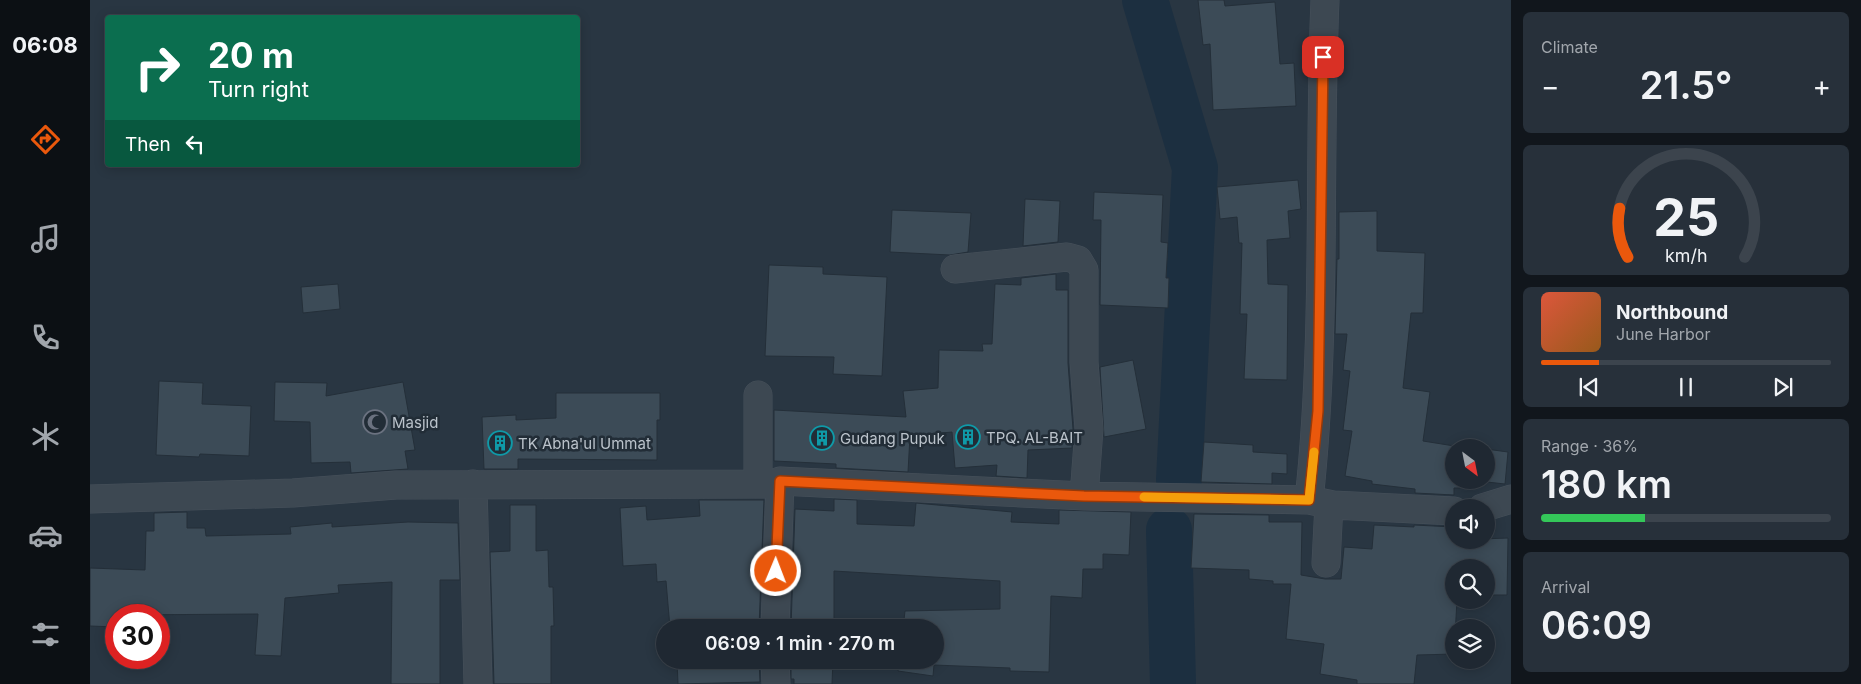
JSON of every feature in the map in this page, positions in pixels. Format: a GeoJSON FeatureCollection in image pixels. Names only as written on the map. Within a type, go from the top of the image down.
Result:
{"type":"FeatureCollection","features":[{"type":"Feature","properties":{"kind":"street"},"geometry":{"type":"LineString","coordinates":[[1325,0],[1322,76],[1318,411],[1319,502],[1326,562]]}},
{"type":"Feature","properties":{"kind":"street"},"geometry":{"type":"LineString","coordinates":[[955,269],[1067,258],[1078,260],[1084,270],[1084,362],[1088,429],[1084,496]]}},
{"type":"Feature","properties":{"kind":"street"},"geometry":{"type":"LineString","coordinates":[[758,395],[769,482],[775,619]]}},
{"type":"Feature","properties":{"kind":"street"},"geometry":{"type":"LineString","coordinates":[[90,499],[472,484],[769,482],[1084,496],[1319,502],[1445,510]]}},
{"type":"Feature","properties":{"kind":"street"},"geometry":{"type":"LineString","coordinates":[[472,484],[478,684]]}},
{"type":"Feature","properties":{"kind":"street"},"geometry":{"type":"LineString","coordinates":[[1495,504],[1511,499]]}},
{"type":"Feature","properties":{"kind":"street"},"geometry":{"type":"LineString","coordinates":[[775,669],[776,684]]}},
{"type":"Feature","properties":{"kind":"building"},"geometry":{"type":"Polygon","coordinates":[[[1198,0],[1224,0],[1225,6],[1275,2],[1280,64],[1294,63],[1296,106],[1213,110],[1210,44],[1203,45],[1198,0]]]}},
{"type":"Feature","properties":{"kind":"building"},"geometry":{"type":"Polygon","coordinates":[[[1298,180],[1301,209],[1288,211],[1290,238],[1267,240],[1268,284],[1288,285],[1287,380],[1244,379],[1247,314],[1240,314],[1242,243],[1239,243],[1237,217],[1220,219],[1217,187],[1298,180]]]}},
{"type":"Feature","properties":{"kind":"building"},"geometry":{"type":"Polygon","coordinates":[[[1094,192],[1163,195],[1161,242],[1168,243],[1166,278],[1169,278],[1168,308],[1100,305],[1101,220],[1093,220],[1094,192]]]}},
{"type":"Feature","properties":{"kind":"building"},"geometry":{"type":"Polygon","coordinates":[[[1025,199],[1060,201],[1058,242],[1023,246],[1025,199]]]}},
{"type":"Feature","properties":{"kind":"building"},"geometry":{"type":"Polygon","coordinates":[[[892,210],[971,213],[968,252],[950,255],[890,252],[892,210]]]}},
{"type":"Feature","properties":{"kind":"building"},"geometry":{"type":"Polygon","coordinates":[[[1377,211],[1377,251],[1425,253],[1423,313],[1411,313],[1403,388],[1430,392],[1423,441],[1445,444],[1445,489],[1454,489],[1454,495],[1415,493],[1415,489],[1372,484],[1372,481],[1345,476],[1352,431],[1343,430],[1350,371],[1343,370],[1347,334],[1335,334],[1337,259],[1339,259],[1339,212],[1377,211]]]}},
{"type":"Feature","properties":{"kind":"building"},"geometry":{"type":"Polygon","coordinates":[[[769,265],[823,267],[823,274],[887,277],[882,376],[833,374],[834,357],[765,356],[769,265]]]}},
{"type":"Feature","properties":{"kind":"building"},"geometry":{"type":"Polygon","coordinates":[[[1056,274],[1056,290],[1068,290],[1068,363],[1073,429],[1072,448],[1028,450],[1027,478],[996,476],[997,465],[955,468],[952,432],[910,436],[908,472],[836,468],[836,464],[774,461],[774,410],[906,417],[903,391],[938,388],[939,350],[983,351],[982,344],[992,344],[995,284],[1021,285],[1021,278],[1056,274]]]}},
{"type":"Feature","properties":{"kind":"building"},"geometry":{"type":"Polygon","coordinates":[[[338,284],[340,309],[303,313],[301,287],[338,284]]]}},
{"type":"Feature","properties":{"kind":"building"},"geometry":{"type":"Polygon","coordinates":[[[1133,360],[1146,429],[1104,437],[1100,367],[1133,360]]]}},
{"type":"Feature","properties":{"kind":"building"},"geometry":{"type":"Polygon","coordinates":[[[159,381],[203,383],[202,404],[251,406],[249,456],[200,454],[199,457],[156,455],[159,381]]]}},
{"type":"Feature","properties":{"kind":"building"},"geometry":{"type":"Polygon","coordinates":[[[275,382],[327,383],[326,396],[403,382],[415,450],[405,451],[408,469],[351,473],[350,462],[311,463],[310,422],[274,421],[275,382]]]}},
{"type":"Feature","properties":{"kind":"building"},"geometry":{"type":"Polygon","coordinates":[[[556,393],[660,393],[660,420],[657,420],[657,460],[518,459],[518,469],[484,469],[482,417],[516,415],[516,420],[556,418],[556,393]]]}},
{"type":"Feature","properties":{"kind":"building"},"geometry":{"type":"Polygon","coordinates":[[[1204,442],[1253,445],[1253,452],[1287,454],[1287,474],[1272,473],[1272,484],[1201,482],[1204,442]]]}},
{"type":"Feature","properties":{"kind":"building"},"geometry":{"type":"Polygon","coordinates":[[[1495,450],[1508,452],[1505,484],[1495,483],[1495,450]]]}},
{"type":"Feature","properties":{"kind":"building"},"geometry":{"type":"Polygon","coordinates":[[[834,499],[857,500],[857,524],[914,526],[916,503],[1012,512],[1011,522],[1059,524],[1059,510],[1131,512],[1129,555],[1103,554],[1103,569],[1083,569],[1082,598],[1051,596],[1049,672],[1010,671],[1010,668],[944,665],[944,619],[904,619],[905,611],[1000,609],[1000,581],[834,571],[834,619],[791,619],[795,509],[834,511],[834,499]]]}},
{"type":"Feature","properties":{"kind":"building"},"geometry":{"type":"Polygon","coordinates":[[[699,500],[764,500],[759,619],[669,619],[666,581],[657,582],[656,564],[623,566],[620,508],[646,506],[647,520],[700,516],[699,500]]]}},
{"type":"Feature","properties":{"kind":"building"},"geometry":{"type":"Polygon","coordinates":[[[510,505],[536,505],[536,551],[548,550],[549,587],[553,587],[554,626],[551,626],[551,684],[494,684],[490,552],[510,551],[510,505]]]}},
{"type":"Feature","properties":{"kind":"building"},"geometry":{"type":"Polygon","coordinates":[[[187,512],[187,528],[205,528],[206,536],[291,534],[290,527],[332,523],[332,527],[408,522],[458,523],[460,580],[440,580],[440,684],[391,684],[392,582],[338,585],[339,593],[285,598],[281,656],[255,655],[258,614],[170,615],[170,604],[105,604],[105,627],[90,626],[90,568],[145,570],[146,531],[154,531],[154,513],[187,512]]]}},
{"type":"Feature","properties":{"kind":"building"},"geometry":{"type":"Polygon","coordinates":[[[1194,514],[1269,515],[1269,522],[1302,522],[1301,575],[1325,579],[1341,579],[1344,547],[1372,549],[1374,525],[1445,527],[1445,549],[1495,549],[1495,538],[1508,538],[1507,595],[1495,595],[1495,559],[1445,559],[1445,609],[1456,609],[1456,619],[1445,619],[1445,654],[1417,655],[1414,684],[1357,684],[1357,680],[1320,674],[1324,644],[1286,639],[1291,584],[1273,584],[1273,581],[1249,579],[1249,570],[1191,568],[1194,514]]]}},
{"type":"Feature","properties":{"kind":"building"},"geometry":{"type":"Polygon","coordinates":[[[677,669],[759,669],[760,682],[678,684],[677,669]]]}},
{"type":"Feature","properties":{"kind":"building"},"geometry":{"type":"Polygon","coordinates":[[[791,669],[833,669],[832,684],[794,684],[794,679],[791,679],[791,669]]]}},
{"type":"Feature","properties":{"kind":"building"},"geometry":{"type":"Polygon","coordinates":[[[898,669],[934,669],[933,676],[898,671],[898,669]]]}},
{"type":"Feature","properties":{"kind":"waterway"},"geometry":{"type":"LineString","coordinates":[[1145,0],[1195,168],[1179,480]]}},
{"type":"Feature","properties":{"kind":"waterway"},"geometry":{"type":"LineString","coordinates":[[1169,530],[1173,684]]}},
{"type":"Feature","properties":{"kind":"slow traffic"},"geometry":{"type":"LineString","coordinates":[[1144,497],[1309,500],[1314,452]]}},
{"type":"Feature","properties":{"kind":"place","name":"Masjid"},"geometry":{"type":"Point","coordinates":[375,422]}},
{"type":"Feature","properties":{"kind":"place","name":"TPQ. AL-BAIT"},"geometry":{"type":"Point","coordinates":[968,437]}},
{"type":"Feature","properties":{"kind":"place","name":"Gudang Pupuk"},"geometry":{"type":"Point","coordinates":[822,438]}},
{"type":"Feature","properties":{"kind":"place","name":"TK Abna'ul Ummat"},"geometry":{"type":"Point","coordinates":[500,443]}},
{"type":"Feature","properties":{"kind":"route"},"geometry":{"type":"LineString","coordinates":[[776,571],[776,533],[780,481],[1084,496],[1309,500],[1318,411],[1323,57]]}}]}
